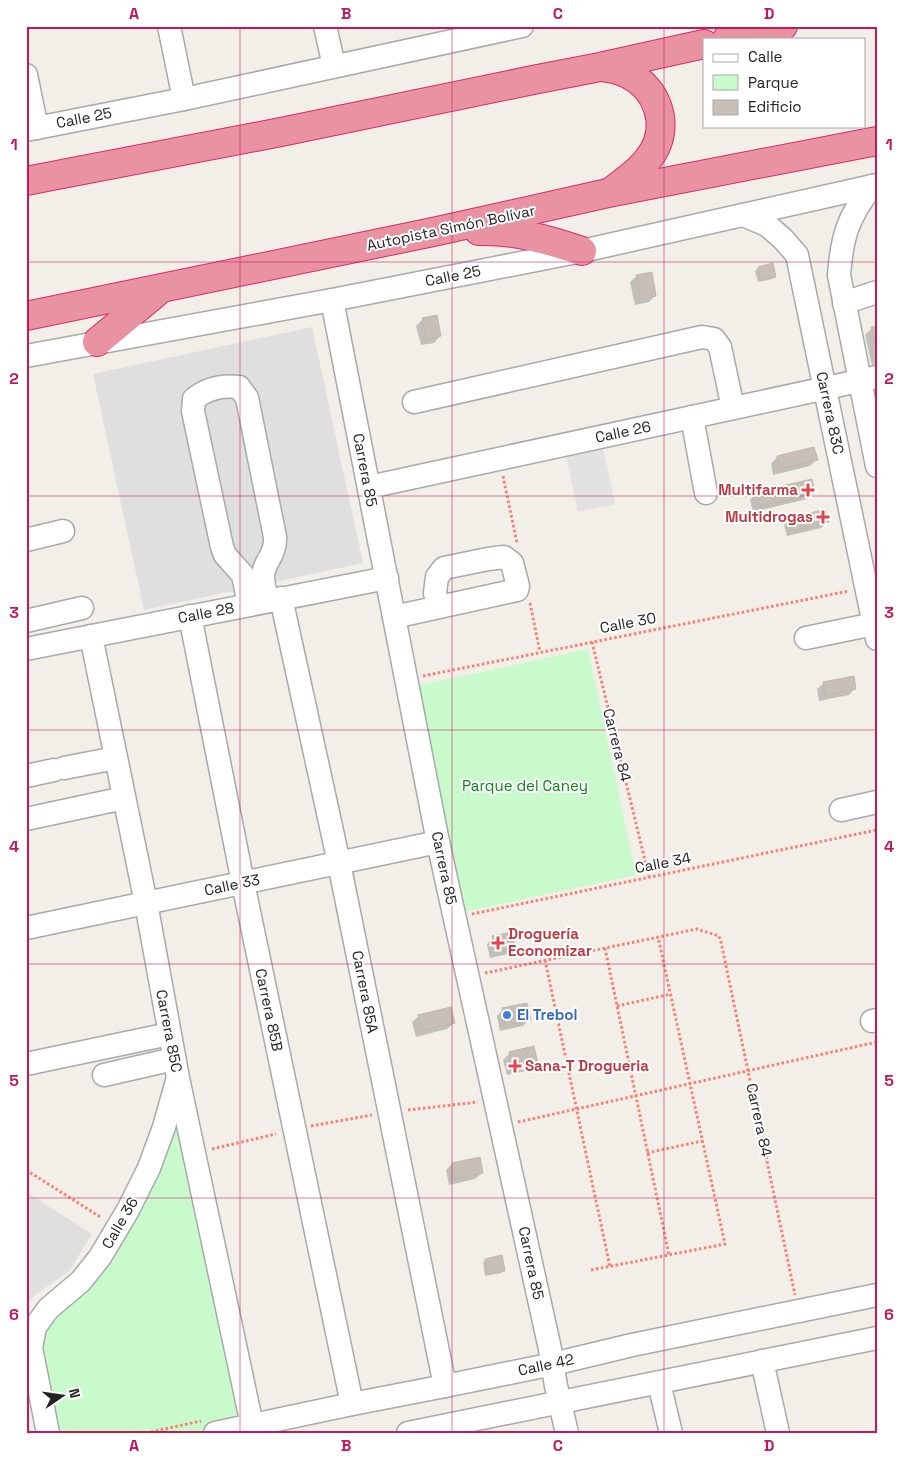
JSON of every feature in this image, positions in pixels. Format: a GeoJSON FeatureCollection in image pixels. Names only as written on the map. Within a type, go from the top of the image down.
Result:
{"type":"FeatureCollection","features":[{"type":"Feature","properties":{"kind":"highway"},"geometry":{"type":"LineString","coordinates":[[730,38],[783,26]]}},
{"type":"Feature","properties":{"kind":"highway"},"geometry":{"type":"LineString","coordinates":[[26,181],[281,132],[703,44]]}},
{"type":"Feature","properties":{"kind":"highway"},"geometry":{"type":"LineString","coordinates":[[600,67],[628,74],[643,84],[655,100],[661,125],[658,142],[644,165],[608,194]]}},
{"type":"Feature","properties":{"kind":"highway","name":"Autopista Simón Bolívar"},"geometry":{"type":"LineString","coordinates":[[26,316],[160,290],[608,194],[877,141]]}},
{"type":"Feature","properties":{"kind":"highway"},"geometry":{"type":"LineString","coordinates":[[432,232],[490,230],[523,234],[582,251]]}},
{"type":"Feature","properties":{"kind":"highway"},"geometry":{"type":"LineString","coordinates":[[97,342],[160,290]]}},
{"type":"Feature","properties":{"kind":"street"},"geometry":{"type":"LineString","coordinates":[[169,26],[184,99]]}},
{"type":"Feature","properties":{"kind":"street"},"geometry":{"type":"LineString","coordinates":[[325,26],[334,66]]}},
{"type":"Feature","properties":{"kind":"street","name":"Calle 25"},"geometry":{"type":"LineString","coordinates":[[32,129],[184,99],[475,32],[522,26]]}},
{"type":"Feature","properties":{"kind":"street"},"geometry":{"type":"LineString","coordinates":[[26,75],[32,129]]}},
{"type":"Feature","properties":{"kind":"street"},"geometry":{"type":"LineString","coordinates":[[874,186],[858,205],[849,222],[841,251],[839,275],[844,303],[868,379],[877,466]]}},
{"type":"Feature","properties":{"kind":"street","name":"Calle 25"},"geometry":{"type":"LineString","coordinates":[[26,356],[332,300],[582,251],[874,186]]}},
{"type":"Feature","properties":{"kind":"street","name":"Carrera 83C"},"geometry":{"type":"LineString","coordinates":[[743,215],[767,225],[783,239],[797,256],[875,631]]}},
{"type":"Feature","properties":{"kind":"street"},"geometry":{"type":"LineString","coordinates":[[844,303],[877,292]]}},
{"type":"Feature","properties":{"kind":"street","name":"Carrera 85"},"geometry":{"type":"LineString","coordinates":[[332,300],[438,842],[567,1433]]}},
{"type":"Feature","properties":{"kind":"street"},"geometry":{"type":"LineString","coordinates":[[414,402],[702,337],[714,339],[720,346],[733,408]]}},
{"type":"Feature","properties":{"kind":"street","name":"Calle 26"},"geometry":{"type":"LineString","coordinates":[[368,486],[868,379]]}},
{"type":"Feature","properties":{"kind":"street"},"geometry":{"type":"LineString","coordinates":[[228,386],[240,387],[247,398],[275,537],[274,552],[263,577],[266,601],[225,555],[193,410],[194,399],[203,392],[228,386]]}},
{"type":"Feature","properties":{"kind":"street"},"geometry":{"type":"LineString","coordinates":[[692,417],[706,493]]}},
{"type":"Feature","properties":{"kind":"street"},"geometry":{"type":"LineString","coordinates":[[26,540],[63,531]]}},
{"type":"Feature","properties":{"kind":"street","name":"Calle 28"},"geometry":{"type":"LineString","coordinates":[[26,649],[386,578]]}},
{"type":"Feature","properties":{"kind":"street","name":"Carrera 85A"},"geometry":{"type":"LineString","coordinates":[[266,601],[338,863],[444,1386]]}},
{"type":"Feature","properties":{"kind":"street"},"geometry":{"type":"LineString","coordinates":[[394,617],[438,607]]}},
{"type":"Feature","properties":{"kind":"street"},"geometry":{"type":"LineString","coordinates":[[26,621],[82,608]]}},
{"type":"Feature","properties":{"kind":"street","name":"Carrera 85B"},"geometry":{"type":"LineString","coordinates":[[190,616],[242,883],[352,1404]]}},
{"type":"Feature","properties":{"kind":"street"},"geometry":{"type":"LineString","coordinates":[[806,638],[875,631]]}},
{"type":"Feature","properties":{"kind":"street","name":"Carrera 85C"},"geometry":{"type":"LineString","coordinates":[[91,636],[146,903],[169,1034],[252,1425]]}},
{"type":"Feature","properties":{"kind":"street"},"geometry":{"type":"LineString","coordinates":[[26,776],[116,758]]}},
{"type":"Feature","properties":{"kind":"street"},"geometry":{"type":"LineString","coordinates":[[26,818],[124,798]]}},
{"type":"Feature","properties":{"kind":"street"},"geometry":{"type":"LineString","coordinates":[[841,810],[877,802]]}},
{"type":"Feature","properties":{"kind":"street","name":"Calle 33"},"geometry":{"type":"LineString","coordinates":[[26,928],[438,842]]}},
{"type":"Feature","properties":{"kind":"street"},"geometry":{"type":"LineString","coordinates":[[26,1064],[169,1034]]}},
{"type":"Feature","properties":{"kind":"street"},"geometry":{"type":"LineString","coordinates":[[104,1075],[176,1068]]}},
{"type":"Feature","properties":{"kind":"street","name":"Calle 36"},"geometry":{"type":"LineString","coordinates":[[48,1433],[31,1348],[35,1327],[48,1310],[81,1281],[100,1257],[128,1210],[149,1168],[164,1127],[176,1068]]}},
{"type":"Feature","properties":{"kind":"street","name":"Calle 42"},"geometry":{"type":"LineString","coordinates":[[215,1433],[877,1295]]}},
{"type":"Feature","properties":{"kind":"street"},"geometry":{"type":"LineString","coordinates":[[408,1433],[447,1429],[560,1402],[877,1338]]}},
{"type":"Feature","properties":{"kind":"street"},"geometry":{"type":"LineString","coordinates":[[762,1361],[778,1433]]}},
{"type":"Feature","properties":{"kind":"street"},"geometry":{"type":"LineString","coordinates":[[659,1383],[671,1433]]}},
{"type":"Feature","properties":{"kind":"path","name":"Calle 30"},"geometry":{"type":"LineString","coordinates":[[407,679],[854,590]]}},
{"type":"Feature","properties":{"kind":"path","name":"Carrera 84"},"geometry":{"type":"LineString","coordinates":[[592,642],[649,877]]}},
{"type":"Feature","properties":{"kind":"path","name":"Calle 34"},"geometry":{"type":"LineString","coordinates":[[454,918],[877,830]]}},
{"type":"Feature","properties":{"kind":"path","name":"Carrera 84"},"geometry":{"type":"LineString","coordinates":[[658,937],[697,929],[719,936],[796,1298]]}},
{"type":"Feature","properties":{"kind":"path"},"geometry":{"type":"LineString","coordinates":[[468,977],[658,937],[725,1244],[591,1270]]}},
{"type":"Feature","properties":{"kind":"path"},"geometry":{"type":"LineString","coordinates":[[605,948],[669,1255]]}},
{"type":"Feature","properties":{"kind":"path"},"geometry":{"type":"LineString","coordinates":[[545,960],[610,1267]]}},
{"type":"Feature","properties":{"kind":"path"},"geometry":{"type":"LineString","coordinates":[[617,1006],[671,994]]}},
{"type":"Feature","properties":{"kind":"path"},"geometry":{"type":"LineString","coordinates":[[501,1126],[748,1071],[875,1028]]}},
{"type":"Feature","properties":{"kind":"path"},"geometry":{"type":"LineString","coordinates":[[194,1154],[294,1129],[389,1112],[495,1100]]}},
{"type":"Feature","properties":{"kind":"path"},"geometry":{"type":"LineString","coordinates":[[647,1153],[702,1141]]}},
{"type":"Feature","properties":{"kind":"path"},"geometry":{"type":"LineString","coordinates":[[26,1170],[117,1228]]}},
{"type":"Feature","properties":{"kind":"shaded area"},"geometry":{"type":"Polygon","coordinates":[[[312,327],[363,563],[144,610],[93,374],[312,327]]]}},
{"type":"Feature","properties":{"kind":"shaded area"},"geometry":{"type":"Polygon","coordinates":[[[602,443],[615,504],[578,512],[565,451],[602,443]]]}},
{"type":"Feature","properties":{"kind":"shaded area"},"geometry":{"type":"Polygon","coordinates":[[[26,1192],[92,1234],[69,1271],[34,1296],[26,1307],[26,1192]]]}},
{"type":"Feature","properties":{"kind":"green space","name":"Parque del Caney"},"geometry":{"type":"Polygon","coordinates":[[[588,649],[636,875],[459,913],[411,687],[588,649]]]}},
{"type":"Feature","properties":{"kind":"green space"},"geometry":{"type":"Polygon","coordinates":[[[178,1078],[252,1425],[215,1433],[48,1433],[35,1327],[100,1257],[178,1078]]]}},
{"type":"Feature","properties":{"kind":"building"},"geometry":{"type":"Polygon","coordinates":[[[773,263],[776,277],[760,280],[758,267],[773,263]]]}},
{"type":"Feature","properties":{"kind":"building"},"geometry":{"type":"Polygon","coordinates":[[[652,272],[656,296],[641,299],[636,275],[652,272]]]}},
{"type":"Feature","properties":{"kind":"building"},"geometry":{"type":"Polygon","coordinates":[[[437,315],[441,336],[427,340],[422,318],[437,315]]]}},
{"type":"Feature","properties":{"kind":"building"},"geometry":{"type":"Polygon","coordinates":[[[877,326],[877,354],[871,327],[877,326]]]}},
{"type":"Feature","properties":{"kind":"building"},"geometry":{"type":"Polygon","coordinates":[[[814,447],[818,460],[780,469],[777,456],[814,447]]]}},
{"type":"Feature","properties":{"kind":"building"},"geometry":{"type":"Polygon","coordinates":[[[812,479],[815,493],[759,506],[756,492],[812,479]]]}},
{"type":"Feature","properties":{"kind":"building"},"geometry":{"type":"Polygon","coordinates":[[[826,509],[829,522],[794,531],[790,518],[826,509]]]}},
{"type":"Feature","properties":{"kind":"building"},"geometry":{"type":"Polygon","coordinates":[[[854,676],[856,689],[825,695],[823,682],[854,676]]]}},
{"type":"Feature","properties":{"kind":"building"},"geometry":{"type":"Polygon","coordinates":[[[512,932],[515,948],[496,952],[492,936],[512,932]]]}},
{"type":"Feature","properties":{"kind":"building"},"geometry":{"type":"Polygon","coordinates":[[[527,1003],[531,1020],[506,1025],[502,1008],[527,1003]]]}},
{"type":"Feature","properties":{"kind":"building"},"geometry":{"type":"Polygon","coordinates":[[[451,1007],[455,1023],[422,1031],[418,1015],[451,1007]]]}},
{"type":"Feature","properties":{"kind":"building"},"geometry":{"type":"Polygon","coordinates":[[[534,1046],[538,1064],[513,1070],[509,1052],[534,1046]]]}},
{"type":"Feature","properties":{"kind":"building"},"geometry":{"type":"Polygon","coordinates":[[[480,1157],[483,1173],[455,1179],[452,1163],[480,1157]]]}},
{"type":"Feature","properties":{"kind":"building"},"geometry":{"type":"Polygon","coordinates":[[[502,1255],[505,1271],[488,1274],[485,1259],[502,1255]]]}},
{"type":"Feature","properties":{"kind":"place","name":"Multifarma"},"geometry":{"type":"Point","coordinates":[808,490]}},
{"type":"Feature","properties":{"kind":"place","name":"Multidrogas"},"geometry":{"type":"Point","coordinates":[823,517]}},
{"type":"Feature","properties":{"kind":"place","name":"Droguería Economizar"},"geometry":{"type":"Point","coordinates":[498,943]}},
{"type":"Feature","properties":{"kind":"place","name":"El Trebol"},"geometry":{"type":"Point","coordinates":[507,1015]}},
{"type":"Feature","properties":{"kind":"place","name":"Sana-T Drogueria"},"geometry":{"type":"Point","coordinates":[515,1066]}}]}
